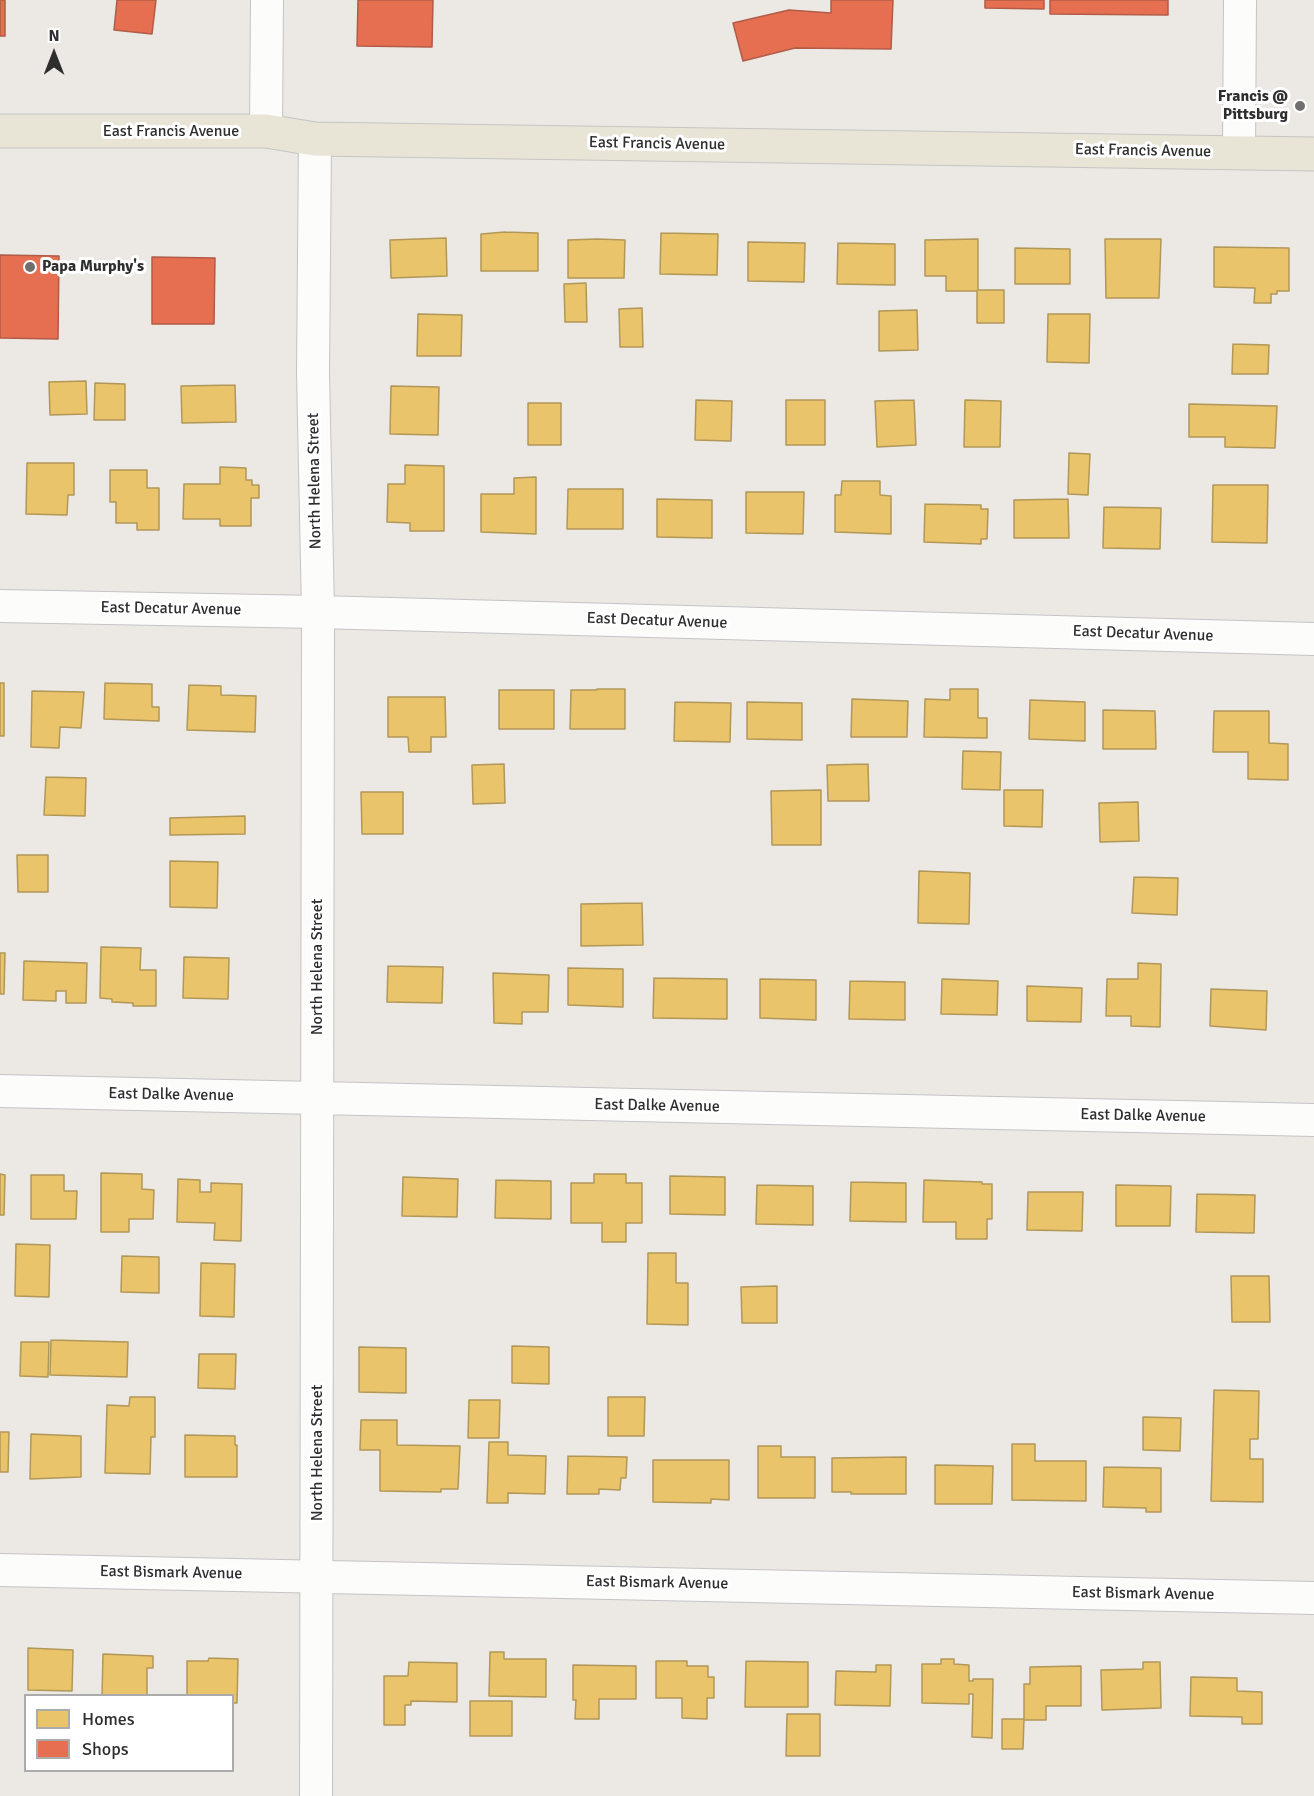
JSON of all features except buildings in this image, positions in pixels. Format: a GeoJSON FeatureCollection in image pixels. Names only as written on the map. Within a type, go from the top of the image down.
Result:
{"type":"FeatureCollection","features":[{"type":"Feature","properties":{"kind":"main road","name":"East Francis Avenue"},"geometry":{"type":"LineString","coordinates":[[0,131],[266,131],[315,138],[1314,154]]}},
{"type":"Feature","properties":{"kind":"street"},"geometry":{"type":"LineString","coordinates":[[266,131],[267,0]]}},
{"type":"Feature","properties":{"kind":"street"},"geometry":{"type":"LineString","coordinates":[[1239,152],[1240,0]]}},
{"type":"Feature","properties":{"kind":"street","name":"North Helena Street"},"geometry":{"type":"LineString","coordinates":[[315,138],[313,373],[318,612],[316,1796]]}},
{"type":"Feature","properties":{"kind":"street","name":"East Decatur Avenue"},"geometry":{"type":"LineString","coordinates":[[0,606],[318,612],[1314,639]]}},
{"type":"Feature","properties":{"kind":"street","name":"East Dalke Avenue"},"geometry":{"type":"LineString","coordinates":[[0,1091],[1314,1120]]}},
{"type":"Feature","properties":{"kind":"street","name":"East Bismark Avenue"},"geometry":{"type":"LineString","coordinates":[[0,1570],[1314,1598]]}},
{"type":"Feature","properties":{"kind":"place","name":"Francis @ Pittsburg"},"geometry":{"type":"Point","coordinates":[1300,106]}},
{"type":"Feature","properties":{"kind":"place","name":"Papa Murphy's"},"geometry":{"type":"Point","coordinates":[30,267]}}]}
